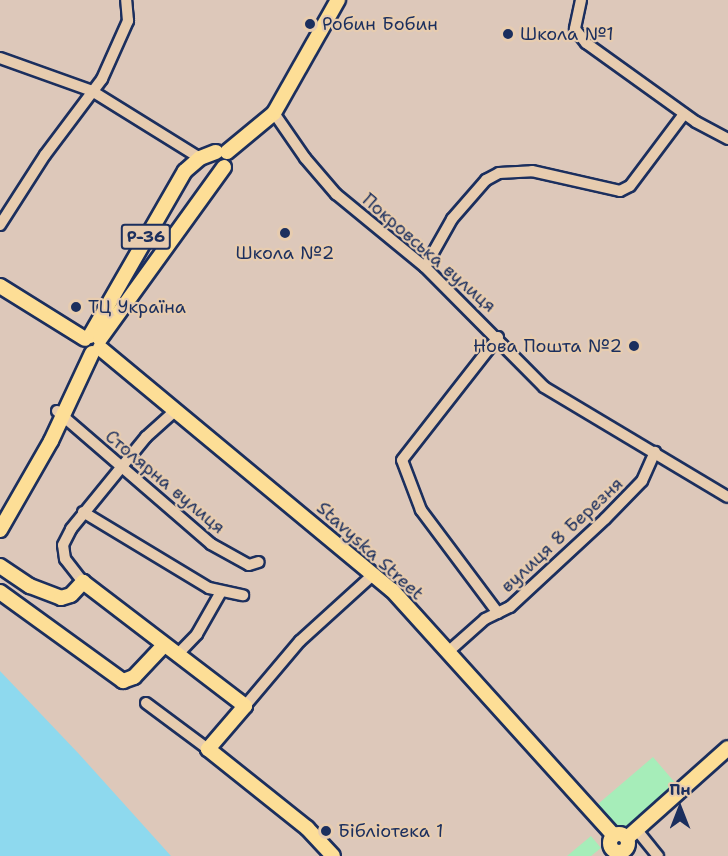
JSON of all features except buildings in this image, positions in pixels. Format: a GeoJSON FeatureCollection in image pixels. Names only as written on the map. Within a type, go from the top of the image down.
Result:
{"type":"FeatureCollection","features":[{"type":"Feature","properties":{"kind":"main road","name":"Р-36"},"geometry":{"type":"LineString","coordinates":[[0,530],[91,344],[185,171],[200,158],[222,152],[274,113],[338,0]]}},
{"type":"Feature","properties":{"kind":"main road","name":"Р-36"},"geometry":{"type":"LineString","coordinates":[[91,344],[230,159],[222,152]]}},
{"type":"Feature","properties":{"kind":"main road","name":"Stavyska Street"},"geometry":{"type":"LineString","coordinates":[[0,286],[91,344],[176,410],[374,574],[449,651],[619,842]]}},
{"type":"Feature","properties":{"kind":"main road","name":"Stavyska Street"},"geometry":{"type":"LineString","coordinates":[[0,292],[91,344]]}},
{"type":"Feature","properties":{"kind":"main road","name":"Р-36"},"geometry":{"type":"LineString","coordinates":[[0,518],[59,413]]}},
{"type":"Feature","properties":{"kind":"main road"},"geometry":{"type":"LineString","coordinates":[[0,566],[30,586],[61,598],[71,595],[83,582],[245,706],[208,749],[307,828],[333,856]]}},
{"type":"Feature","properties":{"kind":"main road"},"geometry":{"type":"LineString","coordinates":[[0,592],[116,679],[128,680],[164,645]]}},
{"type":"Feature","properties":{"kind":"main road"},"geometry":{"type":"LineString","coordinates":[[619,842],[728,747]]}},
{"type":"Feature","properties":{"kind":"street"},"geometry":{"type":"LineString","coordinates":[[0,225],[102,79],[128,21],[126,0]]}},
{"type":"Feature","properties":{"kind":"street"},"geometry":{"type":"LineString","coordinates":[[581,0],[574,21],[578,35],[684,114],[728,139]]}},
{"type":"Feature","properties":{"kind":"street"},"geometry":{"type":"LineString","coordinates":[[0,58],[92,91],[200,158]]}},
{"type":"Feature","properties":{"kind":"street","name":"Покровська вулиця"},"geometry":{"type":"LineString","coordinates":[[274,113],[305,158],[336,194],[425,267],[560,399],[655,452],[728,497]]}},
{"type":"Feature","properties":{"kind":"street"},"geometry":{"type":"LineString","coordinates":[[425,267],[452,219],[486,180],[499,173],[532,171],[620,191],[630,186],[684,114]]}},
{"type":"Feature","properties":{"kind":"street"},"geometry":{"type":"LineString","coordinates":[[498,337],[402,460],[421,510],[498,613]]}},
{"type":"Feature","properties":{"kind":"street"},"geometry":{"type":"LineString","coordinates":[[83,582],[70,567],[63,545],[83,512],[176,410]]}},
{"type":"Feature","properties":{"kind":"street","name":"Столярна вулиця"},"geometry":{"type":"LineString","coordinates":[[59,413],[211,544],[249,564],[259,562]]}},
{"type":"Feature","properties":{"kind":"street","name":"вулиця 8 Березня"},"geometry":{"type":"LineString","coordinates":[[449,651],[485,619],[510,607],[642,481],[655,452]]}},
{"type":"Feature","properties":{"kind":"street"},"geometry":{"type":"LineString","coordinates":[[83,512],[221,592],[243,595]]}},
{"type":"Feature","properties":{"kind":"street"},"geometry":{"type":"LineString","coordinates":[[245,706],[300,641],[374,574]]}},
{"type":"Feature","properties":{"kind":"street"},"geometry":{"type":"LineString","coordinates":[[177,655],[197,634],[221,592]]}},
{"type":"Feature","properties":{"kind":"street"},"geometry":{"type":"LineString","coordinates":[[146,703],[208,749]]}},
{"type":"Feature","properties":{"kind":"street"},"geometry":{"type":"LineString","coordinates":[[619,842],[657,856]]}},
{"type":"Feature","properties":{"kind":"green space"},"geometry":{"type":"Polygon","coordinates":[[[653,757],[677,785],[626,829],[619,828],[598,804],[653,757]]]}},
{"type":"Feature","properties":{"kind":"green space"},"geometry":{"type":"Polygon","coordinates":[[[591,836],[601,848],[591,856],[567,856],[591,836]]]}},
{"type":"Feature","properties":{"kind":"water"},"geometry":{"type":"Polygon","coordinates":[[[0,671],[79,754],[171,856],[0,856],[0,671]]]}},
{"type":"Feature","properties":{"kind":"place","name":"Робин Бобин"},"geometry":{"type":"Point","coordinates":[310,24]}},
{"type":"Feature","properties":{"kind":"place","name":"Школа №1"},"geometry":{"type":"Point","coordinates":[508,34]}},
{"type":"Feature","properties":{"kind":"place","name":"Школа №2"},"geometry":{"type":"Point","coordinates":[285,233]}},
{"type":"Feature","properties":{"kind":"place","name":"ТЦ Україна"},"geometry":{"type":"Point","coordinates":[76,307]}},
{"type":"Feature","properties":{"kind":"place","name":"Нова Пошта №2"},"geometry":{"type":"Point","coordinates":[634,346]}},
{"type":"Feature","properties":{"kind":"place","name":"Бібліотека 1"},"geometry":{"type":"Point","coordinates":[326,831]}}]}
